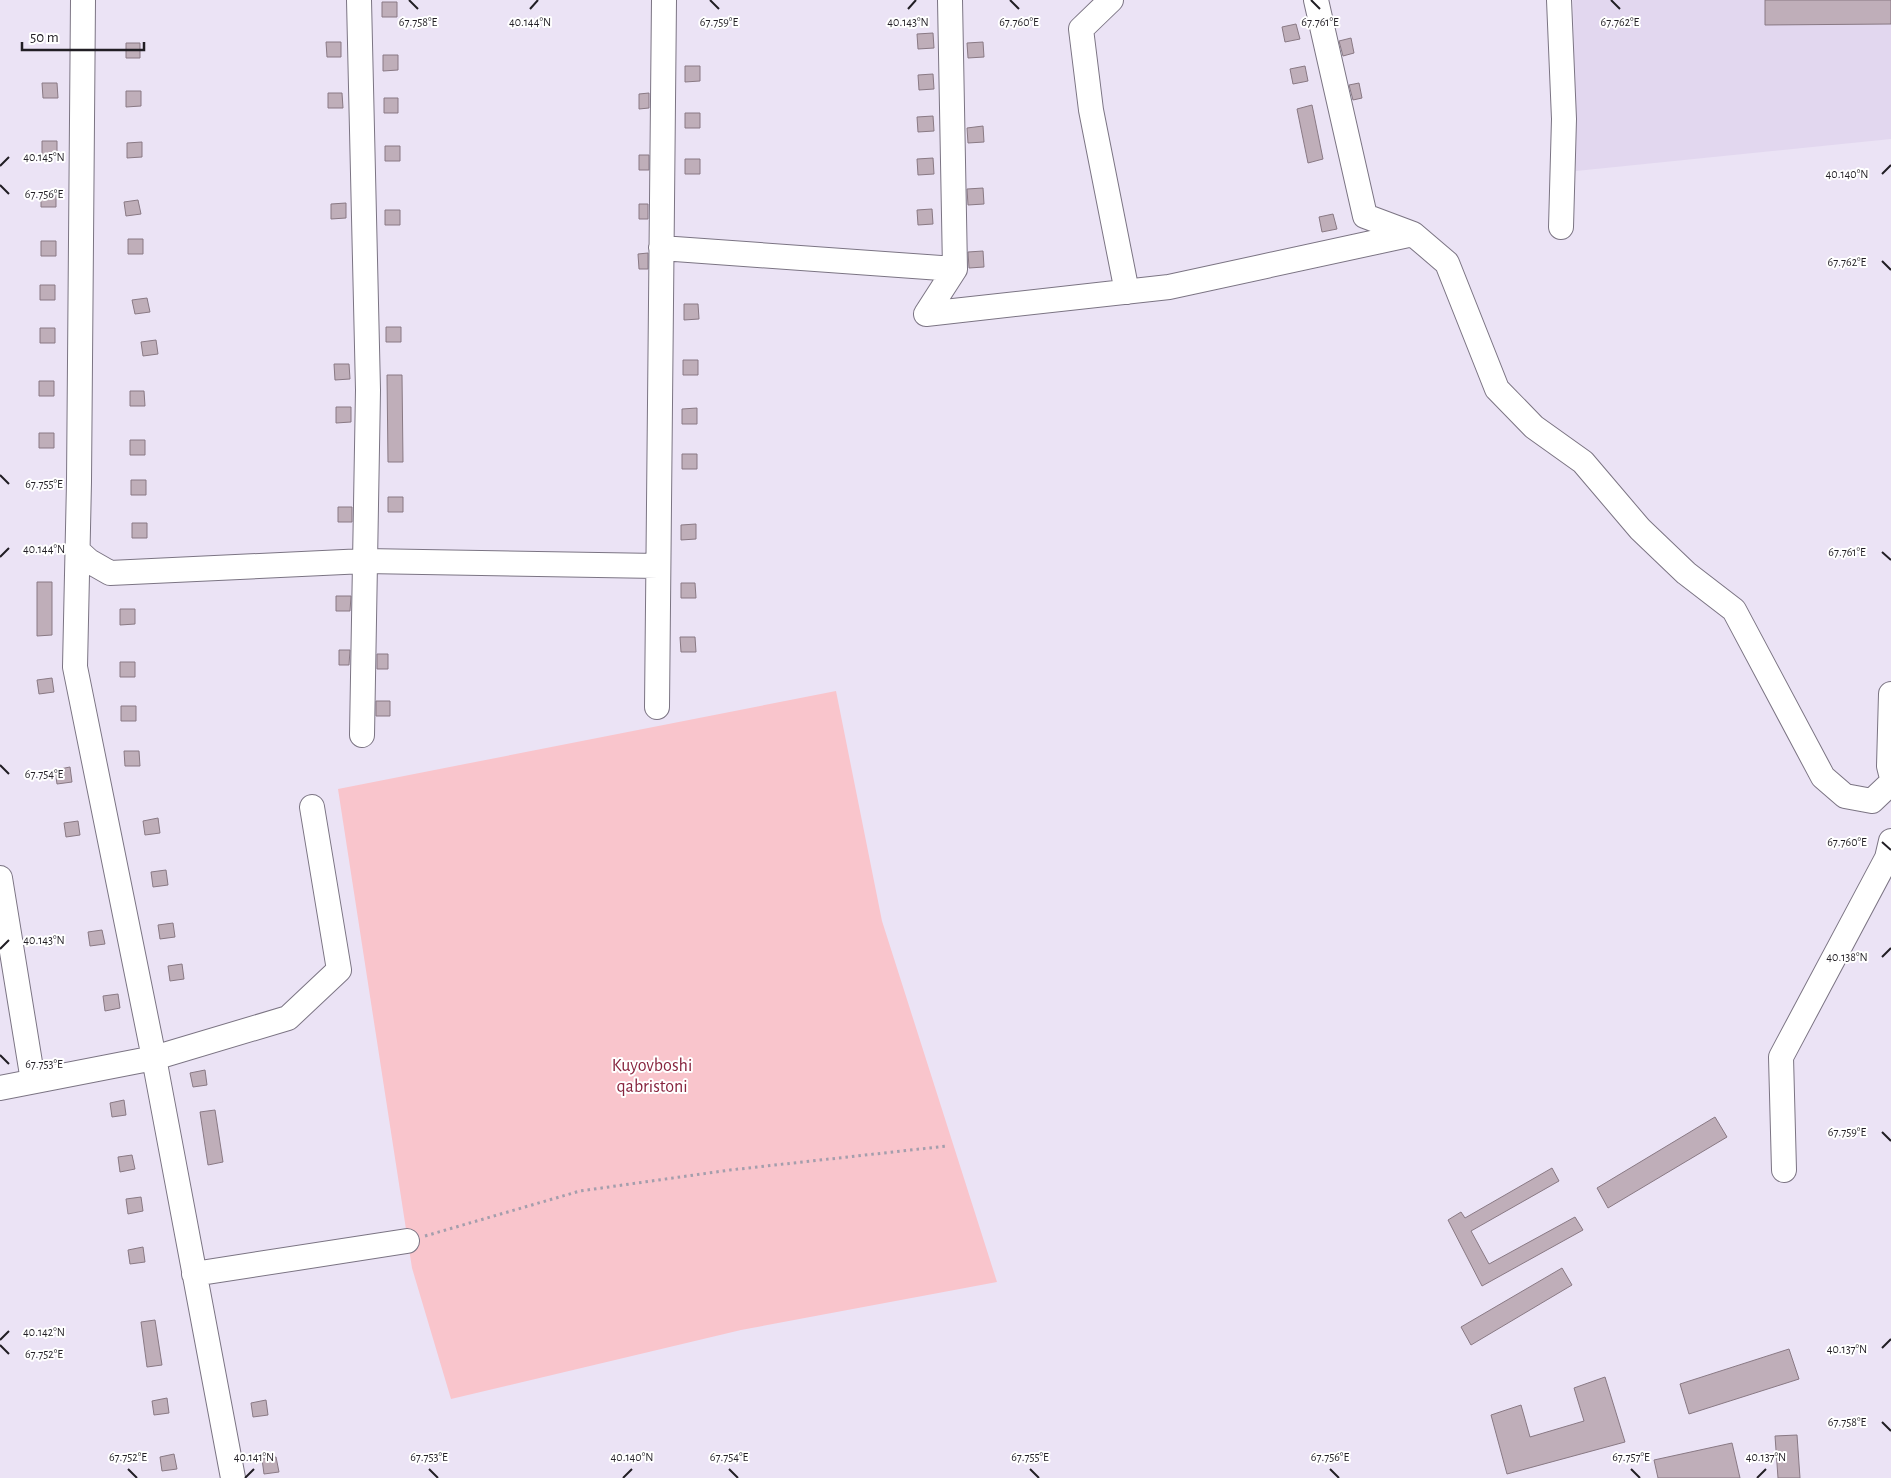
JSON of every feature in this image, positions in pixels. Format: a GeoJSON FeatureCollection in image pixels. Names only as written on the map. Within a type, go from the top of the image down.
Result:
{"type":"FeatureCollection","features":[{"type":"Feature","properties":{"kind":"street"},"geometry":{"type":"LineString","coordinates":[[82,0],[78,551],[75,667],[154,1058],[233,1478]]}},
{"type":"Feature","properties":{"kind":"street"},"geometry":{"type":"LineString","coordinates":[[359,0],[368,390],[362,735]]}},
{"type":"Feature","properties":{"kind":"street"},"geometry":{"type":"LineString","coordinates":[[657,707],[664,0]]}},
{"type":"Feature","properties":{"kind":"street"},"geometry":{"type":"LineString","coordinates":[[950,0],[955,269],[926,314],[1169,287],[1413,234]]}},
{"type":"Feature","properties":{"kind":"street"},"geometry":{"type":"LineString","coordinates":[[1111,0],[1081,29],[1091,110],[1127,292]]}},
{"type":"Feature","properties":{"kind":"street"},"geometry":{"type":"LineString","coordinates":[[1316,0],[1365,216],[1413,234],[1447,263],[1497,389],[1534,427],[1583,462],[1640,529],[1686,573],[1734,610],[1823,777],[1845,796],[1872,801],[1891,783]]}},
{"type":"Feature","properties":{"kind":"street"},"geometry":{"type":"LineString","coordinates":[[1559,0],[1564,119],[1561,227]]}},
{"type":"Feature","properties":{"kind":"street"},"geometry":{"type":"LineString","coordinates":[[661,248],[955,269]]}},
{"type":"Feature","properties":{"kind":"street"},"geometry":{"type":"LineString","coordinates":[[78,551],[110,573],[365,561],[658,566]]}},
{"type":"Feature","properties":{"kind":"street"},"geometry":{"type":"LineString","coordinates":[[1891,694],[1889,766],[1891,774]]}},
{"type":"Feature","properties":{"kind":"street"},"geometry":{"type":"LineString","coordinates":[[0,1088],[154,1058],[288,1018],[339,970],[312,807]]}},
{"type":"Feature","properties":{"kind":"street"},"geometry":{"type":"LineString","coordinates":[[1784,1170],[1781,1057],[1887,858],[1891,841]]}},
{"type":"Feature","properties":{"kind":"street"},"geometry":{"type":"LineString","coordinates":[[0,878],[33,1082]]}},
{"type":"Feature","properties":{"kind":"street"},"geometry":{"type":"LineString","coordinates":[[194,1274],[407,1241]]}},
{"type":"Feature","properties":{"kind":"path"},"geometry":{"type":"LineString","coordinates":[[407,1241],[580,1191],[730,1170],[948,1146]]}},
{"type":"Feature","properties":{"kind":"shaded area"},"geometry":{"type":"Polygon","coordinates":[[[1573,0],[1891,0],[1891,139],[1576,171],[1573,0]]]}},
{"type":"Feature","properties":{"kind":"green space","name":"Kuyovboshi qabristoni"},"geometry":{"type":"Polygon","coordinates":[[[836,691],[882,921],[997,1282],[741,1330],[451,1399],[412,1268],[338,789],[836,691]]]}},
{"type":"Feature","properties":{"kind":"building"},"geometry":{"type":"Polygon","coordinates":[[[1765,0],[1891,0],[1891,24],[1765,25],[1765,0]]]}},
{"type":"Feature","properties":{"kind":"building"},"geometry":{"type":"Polygon","coordinates":[[[382,2],[397,2],[397,17],[382,17],[382,2]]]}},
{"type":"Feature","properties":{"kind":"building"},"geometry":{"type":"Polygon","coordinates":[[[1296,24],[1300,39],[1285,42],[1282,27],[1296,24]]]}},
{"type":"Feature","properties":{"kind":"building"},"geometry":{"type":"Polygon","coordinates":[[[933,33],[934,48],[918,49],[917,34],[933,33]]]}},
{"type":"Feature","properties":{"kind":"building"},"geometry":{"type":"Polygon","coordinates":[[[1351,38],[1354,53],[1343,56],[1339,41],[1351,38]]]}},
{"type":"Feature","properties":{"kind":"building"},"geometry":{"type":"Polygon","coordinates":[[[326,42],[341,42],[341,57],[327,57],[326,42]]]}},
{"type":"Feature","properties":{"kind":"building"},"geometry":{"type":"Polygon","coordinates":[[[983,42],[984,57],[968,58],[967,43],[983,42]]]}},
{"type":"Feature","properties":{"kind":"building"},"geometry":{"type":"Polygon","coordinates":[[[126,43],[140,43],[140,58],[126,58],[126,43]]]}},
{"type":"Feature","properties":{"kind":"building"},"geometry":{"type":"Polygon","coordinates":[[[383,55],[398,55],[398,70],[383,71],[383,55]]]}},
{"type":"Feature","properties":{"kind":"building"},"geometry":{"type":"Polygon","coordinates":[[[685,66],[700,66],[700,81],[685,82],[685,66]]]}},
{"type":"Feature","properties":{"kind":"building"},"geometry":{"type":"Polygon","coordinates":[[[1305,66],[1308,81],[1293,84],[1290,69],[1305,66]]]}},
{"type":"Feature","properties":{"kind":"building"},"geometry":{"type":"Polygon","coordinates":[[[933,74],[934,89],[919,90],[918,75],[933,74]]]}},
{"type":"Feature","properties":{"kind":"building"},"geometry":{"type":"Polygon","coordinates":[[[42,83],[57,83],[58,98],[43,98],[42,83]]]}},
{"type":"Feature","properties":{"kind":"building"},"geometry":{"type":"Polygon","coordinates":[[[1359,83],[1362,98],[1353,100],[1349,85],[1359,83]]]}},
{"type":"Feature","properties":{"kind":"building"},"geometry":{"type":"Polygon","coordinates":[[[126,91],[141,91],[141,106],[126,107],[126,91]]]}},
{"type":"Feature","properties":{"kind":"building"},"geometry":{"type":"Polygon","coordinates":[[[328,93],[342,93],[343,108],[328,108],[328,93]]]}},
{"type":"Feature","properties":{"kind":"building"},"geometry":{"type":"Polygon","coordinates":[[[649,93],[649,108],[639,109],[639,94],[649,93]]]}},
{"type":"Feature","properties":{"kind":"building"},"geometry":{"type":"Polygon","coordinates":[[[384,98],[398,98],[398,113],[384,113],[384,98]]]}},
{"type":"Feature","properties":{"kind":"building"},"geometry":{"type":"Polygon","coordinates":[[[1312,105],[1323,159],[1308,163],[1297,109],[1312,105]]]}},
{"type":"Feature","properties":{"kind":"building"},"geometry":{"type":"Polygon","coordinates":[[[685,113],[700,113],[700,128],[685,128],[685,113]]]}},
{"type":"Feature","properties":{"kind":"building"},"geometry":{"type":"Polygon","coordinates":[[[933,116],[934,131],[918,132],[917,117],[933,116]]]}},
{"type":"Feature","properties":{"kind":"building"},"geometry":{"type":"Polygon","coordinates":[[[983,126],[984,142],[968,143],[967,128],[983,126]]]}},
{"type":"Feature","properties":{"kind":"building"},"geometry":{"type":"Polygon","coordinates":[[[42,141],[57,141],[57,156],[42,156],[42,141]]]}},
{"type":"Feature","properties":{"kind":"building"},"geometry":{"type":"Polygon","coordinates":[[[142,142],[142,157],[127,158],[127,143],[142,142]]]}},
{"type":"Feature","properties":{"kind":"building"},"geometry":{"type":"Polygon","coordinates":[[[385,146],[400,146],[400,161],[385,161],[385,146]]]}},
{"type":"Feature","properties":{"kind":"building"},"geometry":{"type":"Polygon","coordinates":[[[639,155],[649,155],[649,170],[639,170],[639,155]]]}},
{"type":"Feature","properties":{"kind":"building"},"geometry":{"type":"Polygon","coordinates":[[[933,158],[934,174],[918,175],[917,159],[933,158]]]}},
{"type":"Feature","properties":{"kind":"building"},"geometry":{"type":"Polygon","coordinates":[[[685,159],[700,159],[700,174],[685,174],[685,159]]]}},
{"type":"Feature","properties":{"kind":"building"},"geometry":{"type":"Polygon","coordinates":[[[983,188],[984,204],[968,205],[967,189],[983,188]]]}},
{"type":"Feature","properties":{"kind":"building"},"geometry":{"type":"Polygon","coordinates":[[[41,192],[56,192],[56,207],[41,207],[41,192]]]}},
{"type":"Feature","properties":{"kind":"building"},"geometry":{"type":"Polygon","coordinates":[[[138,200],[141,214],[126,216],[124,202],[138,200]]]}},
{"type":"Feature","properties":{"kind":"building"},"geometry":{"type":"Polygon","coordinates":[[[346,203],[346,218],[331,219],[331,204],[346,203]]]}},
{"type":"Feature","properties":{"kind":"building"},"geometry":{"type":"Polygon","coordinates":[[[639,204],[648,204],[648,219],[639,219],[639,204]]]}},
{"type":"Feature","properties":{"kind":"building"},"geometry":{"type":"Polygon","coordinates":[[[932,209],[933,224],[918,225],[917,210],[932,209]]]}},
{"type":"Feature","properties":{"kind":"building"},"geometry":{"type":"Polygon","coordinates":[[[385,210],[400,210],[400,225],[385,225],[385,210]]]}},
{"type":"Feature","properties":{"kind":"building"},"geometry":{"type":"Polygon","coordinates":[[[1333,214],[1337,229],[1322,232],[1319,217],[1333,214]]]}},
{"type":"Feature","properties":{"kind":"building"},"geometry":{"type":"Polygon","coordinates":[[[128,239],[143,239],[143,254],[128,254],[128,239]]]}},
{"type":"Feature","properties":{"kind":"building"},"geometry":{"type":"Polygon","coordinates":[[[41,241],[56,241],[56,256],[41,256],[41,241]]]}},
{"type":"Feature","properties":{"kind":"building"},"geometry":{"type":"Polygon","coordinates":[[[983,251],[984,267],[969,268],[968,252],[983,251]]]}},
{"type":"Feature","properties":{"kind":"building"},"geometry":{"type":"Polygon","coordinates":[[[648,253],[648,269],[639,269],[638,254],[648,253]]]}},
{"type":"Feature","properties":{"kind":"building"},"geometry":{"type":"Polygon","coordinates":[[[40,285],[55,285],[55,300],[40,300],[40,285]]]}},
{"type":"Feature","properties":{"kind":"building"},"geometry":{"type":"Polygon","coordinates":[[[147,298],[150,312],[135,314],[132,300],[147,298]]]}},
{"type":"Feature","properties":{"kind":"building"},"geometry":{"type":"Polygon","coordinates":[[[684,304],[698,304],[699,319],[684,320],[684,304]]]}},
{"type":"Feature","properties":{"kind":"building"},"geometry":{"type":"Polygon","coordinates":[[[386,327],[401,327],[401,342],[386,342],[386,327]]]}},
{"type":"Feature","properties":{"kind":"building"},"geometry":{"type":"Polygon","coordinates":[[[40,328],[55,328],[55,343],[40,343],[40,328]]]}},
{"type":"Feature","properties":{"kind":"building"},"geometry":{"type":"Polygon","coordinates":[[[156,340],[158,354],[143,356],[141,342],[156,340]]]}},
{"type":"Feature","properties":{"kind":"building"},"geometry":{"type":"Polygon","coordinates":[[[683,360],[698,360],[698,375],[683,375],[683,360]]]}},
{"type":"Feature","properties":{"kind":"building"},"geometry":{"type":"Polygon","coordinates":[[[334,364],[349,364],[350,379],[335,380],[334,364]]]}},
{"type":"Feature","properties":{"kind":"building"},"geometry":{"type":"Polygon","coordinates":[[[387,375],[402,375],[403,462],[388,462],[387,375]]]}},
{"type":"Feature","properties":{"kind":"building"},"geometry":{"type":"Polygon","coordinates":[[[39,381],[54,381],[54,396],[39,396],[39,381]]]}},
{"type":"Feature","properties":{"kind":"building"},"geometry":{"type":"Polygon","coordinates":[[[130,391],[144,391],[145,406],[130,406],[130,391]]]}},
{"type":"Feature","properties":{"kind":"building"},"geometry":{"type":"Polygon","coordinates":[[[336,407],[351,407],[351,422],[336,423],[336,407]]]}},
{"type":"Feature","properties":{"kind":"building"},"geometry":{"type":"Polygon","coordinates":[[[697,408],[697,424],[682,424],[682,409],[697,408]]]}},
{"type":"Feature","properties":{"kind":"building"},"geometry":{"type":"Polygon","coordinates":[[[39,433],[54,433],[54,448],[39,448],[39,433]]]}},
{"type":"Feature","properties":{"kind":"building"},"geometry":{"type":"Polygon","coordinates":[[[130,440],[145,440],[145,455],[130,455],[130,440]]]}},
{"type":"Feature","properties":{"kind":"building"},"geometry":{"type":"Polygon","coordinates":[[[682,454],[697,454],[697,469],[682,469],[682,454]]]}},
{"type":"Feature","properties":{"kind":"building"},"geometry":{"type":"Polygon","coordinates":[[[131,480],[146,480],[146,495],[131,495],[131,480]]]}},
{"type":"Feature","properties":{"kind":"building"},"geometry":{"type":"Polygon","coordinates":[[[388,497],[403,497],[403,512],[388,512],[388,497]]]}},
{"type":"Feature","properties":{"kind":"building"},"geometry":{"type":"Polygon","coordinates":[[[338,507],[352,507],[352,522],[338,522],[338,507]]]}},
{"type":"Feature","properties":{"kind":"building"},"geometry":{"type":"Polygon","coordinates":[[[132,523],[147,523],[147,538],[132,538],[132,523]]]}},
{"type":"Feature","properties":{"kind":"building"},"geometry":{"type":"Polygon","coordinates":[[[696,524],[696,539],[681,540],[681,525],[696,524]]]}},
{"type":"Feature","properties":{"kind":"building"},"geometry":{"type":"Polygon","coordinates":[[[37,582],[52,582],[52,635],[37,636],[37,582]]]}},
{"type":"Feature","properties":{"kind":"building"},"geometry":{"type":"Polygon","coordinates":[[[681,583],[695,583],[696,598],[681,598],[681,583]]]}},
{"type":"Feature","properties":{"kind":"building"},"geometry":{"type":"Polygon","coordinates":[[[336,596],[351,596],[350,611],[336,611],[336,596]]]}},
{"type":"Feature","properties":{"kind":"building"},"geometry":{"type":"Polygon","coordinates":[[[120,609],[135,609],[135,624],[120,625],[120,609]]]}},
{"type":"Feature","properties":{"kind":"building"},"geometry":{"type":"Polygon","coordinates":[[[680,637],[695,637],[696,652],[681,652],[680,637]]]}},
{"type":"Feature","properties":{"kind":"building"},"geometry":{"type":"Polygon","coordinates":[[[339,650],[350,650],[349,665],[339,665],[339,650]]]}},
{"type":"Feature","properties":{"kind":"building"},"geometry":{"type":"Polygon","coordinates":[[[377,654],[388,654],[388,669],[377,669],[377,654]]]}},
{"type":"Feature","properties":{"kind":"building"},"geometry":{"type":"Polygon","coordinates":[[[120,662],[135,662],[135,677],[120,677],[120,662]]]}},
{"type":"Feature","properties":{"kind":"building"},"geometry":{"type":"Polygon","coordinates":[[[52,678],[54,692],[39,694],[37,680],[52,678]]]}},
{"type":"Feature","properties":{"kind":"building"},"geometry":{"type":"Polygon","coordinates":[[[376,701],[390,701],[390,716],[376,716],[376,701]]]}},
{"type":"Feature","properties":{"kind":"building"},"geometry":{"type":"Polygon","coordinates":[[[121,706],[136,706],[136,721],[121,721],[121,706]]]}},
{"type":"Feature","properties":{"kind":"building"},"geometry":{"type":"Polygon","coordinates":[[[124,751],[139,751],[140,766],[125,766],[124,751]]]}},
{"type":"Feature","properties":{"kind":"building"},"geometry":{"type":"Polygon","coordinates":[[[70,767],[72,782],[57,784],[55,770],[70,767]]]}},
{"type":"Feature","properties":{"kind":"building"},"geometry":{"type":"Polygon","coordinates":[[[158,818],[160,833],[145,835],[143,821],[158,818]]]}},
{"type":"Feature","properties":{"kind":"building"},"geometry":{"type":"Polygon","coordinates":[[[78,821],[80,835],[66,837],[64,823],[78,821]]]}},
{"type":"Feature","properties":{"kind":"building"},"geometry":{"type":"Polygon","coordinates":[[[166,870],[168,885],[153,887],[151,872],[166,870]]]}},
{"type":"Feature","properties":{"kind":"building"},"geometry":{"type":"Polygon","coordinates":[[[173,923],[175,937],[160,939],[158,925],[173,923]]]}},
{"type":"Feature","properties":{"kind":"building"},"geometry":{"type":"Polygon","coordinates":[[[102,930],[105,944],[90,946],[88,932],[102,930]]]}},
{"type":"Feature","properties":{"kind":"building"},"geometry":{"type":"Polygon","coordinates":[[[182,964],[184,979],[170,981],[168,966],[182,964]]]}},
{"type":"Feature","properties":{"kind":"building"},"geometry":{"type":"Polygon","coordinates":[[[118,994],[120,1008],[105,1011],[103,996],[118,994]]]}},
{"type":"Feature","properties":{"kind":"building"},"geometry":{"type":"Polygon","coordinates":[[[205,1070],[207,1085],[193,1087],[190,1073],[205,1070]]]}},
{"type":"Feature","properties":{"kind":"building"},"geometry":{"type":"Polygon","coordinates":[[[124,1100],[126,1115],[112,1117],[110,1103],[124,1100]]]}},
{"type":"Feature","properties":{"kind":"building"},"geometry":{"type":"Polygon","coordinates":[[[215,1110],[223,1162],[208,1165],[200,1112],[215,1110]]]}},
{"type":"Feature","properties":{"kind":"building"},"geometry":{"type":"Polygon","coordinates":[[[1715,1117],[1727,1137],[1608,1208],[1597,1188],[1715,1117]]]}},
{"type":"Feature","properties":{"kind":"building"},"geometry":{"type":"Polygon","coordinates":[[[132,1155],[135,1169],[120,1172],[118,1157],[132,1155]]]}},
{"type":"Feature","properties":{"kind":"building"},"geometry":{"type":"Polygon","coordinates":[[[1552,1168],[1559,1181],[1471,1231],[1489,1264],[1575,1217],[1583,1230],[1482,1286],[1448,1220],[1461,1212],[1465,1218],[1552,1168]]]}},
{"type":"Feature","properties":{"kind":"building"},"geometry":{"type":"Polygon","coordinates":[[[141,1197],[143,1211],[128,1214],[126,1199],[141,1197]]]}},
{"type":"Feature","properties":{"kind":"building"},"geometry":{"type":"Polygon","coordinates":[[[143,1247],[145,1262],[130,1264],[128,1250],[143,1247]]]}},
{"type":"Feature","properties":{"kind":"building"},"geometry":{"type":"Polygon","coordinates":[[[1562,1268],[1572,1285],[1471,1345],[1461,1327],[1562,1268]]]}},
{"type":"Feature","properties":{"kind":"building"},"geometry":{"type":"Polygon","coordinates":[[[155,1320],[162,1365],[147,1367],[141,1322],[155,1320]]]}},
{"type":"Feature","properties":{"kind":"building"},"geometry":{"type":"Polygon","coordinates":[[[1789,1349],[1799,1379],[1689,1414],[1680,1384],[1789,1349]]]}},
{"type":"Feature","properties":{"kind":"building"},"geometry":{"type":"Polygon","coordinates":[[[1605,1377],[1625,1442],[1507,1474],[1491,1415],[1521,1405],[1530,1437],[1584,1421],[1574,1388],[1605,1377]]]}},
{"type":"Feature","properties":{"kind":"building"},"geometry":{"type":"Polygon","coordinates":[[[167,1398],[169,1413],[154,1415],[152,1401],[167,1398]]]}},
{"type":"Feature","properties":{"kind":"building"},"geometry":{"type":"Polygon","coordinates":[[[266,1400],[268,1415],[253,1417],[251,1403],[266,1400]]]}},
{"type":"Feature","properties":{"kind":"building"},"geometry":{"type":"Polygon","coordinates":[[[1797,1435],[1800,1478],[1778,1478],[1775,1436],[1797,1435]]]}},
{"type":"Feature","properties":{"kind":"building"},"geometry":{"type":"Polygon","coordinates":[[[1732,1443],[1740,1478],[1658,1478],[1654,1460],[1732,1443]]]}},
{"type":"Feature","properties":{"kind":"building"},"geometry":{"type":"Polygon","coordinates":[[[174,1454],[177,1469],[162,1471],[160,1457],[174,1454]]]}},
{"type":"Feature","properties":{"kind":"building"},"geometry":{"type":"Polygon","coordinates":[[[276,1457],[279,1472],[264,1474],[262,1459],[276,1457]]]}}]}
